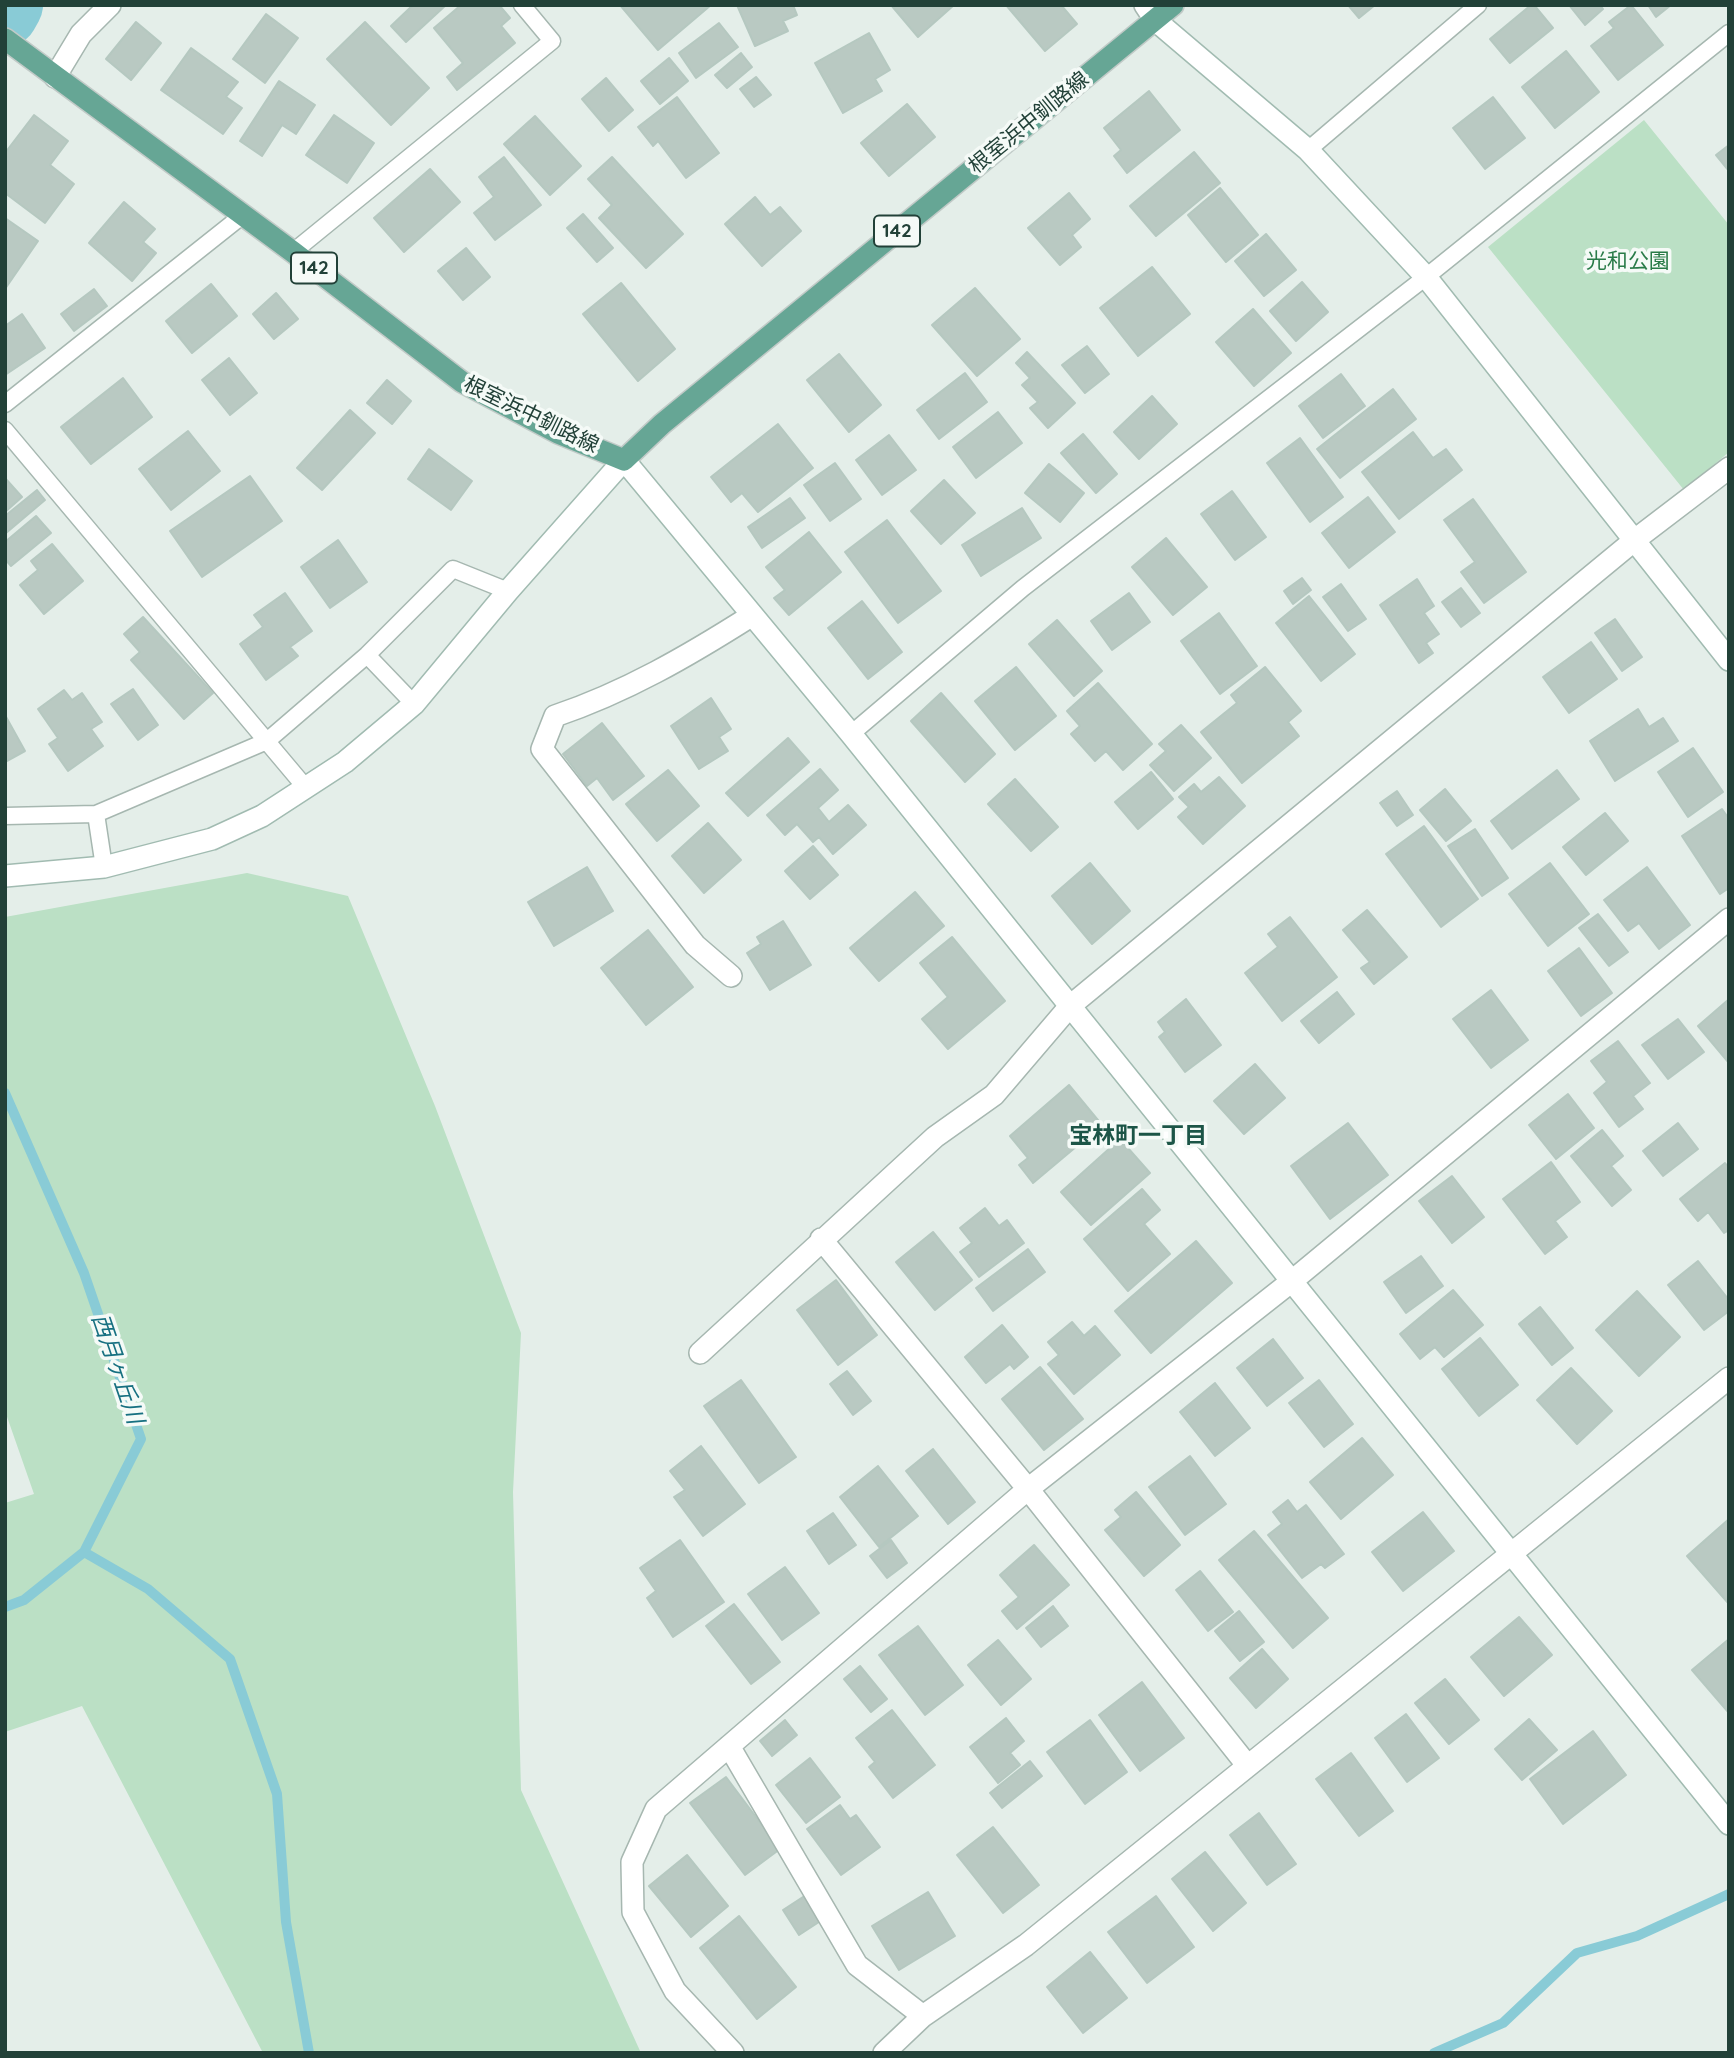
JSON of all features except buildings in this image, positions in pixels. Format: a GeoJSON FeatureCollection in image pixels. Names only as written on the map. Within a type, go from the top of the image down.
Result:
{"type":"FeatureCollection","features":[{"type":"Feature","properties":{"kind":"main road","name":"根室浜中釧路線"},"geometry":{"type":"LineString","coordinates":[[12,45],[293,252],[462,383],[558,433],[624,460],[662,424],[1150,13],[1173,5]]}},
{"type":"Feature","properties":{"kind":"street"},"geometry":{"type":"LineString","coordinates":[[55,77],[81,34],[110,5]]}},
{"type":"Feature","properties":{"kind":"street"},"geometry":{"type":"LineString","coordinates":[[1150,13],[1308,150],[1426,277],[1636,539],[1729,660]]}},
{"type":"Feature","properties":{"kind":"street"},"geometry":{"type":"LineString","coordinates":[[5,876],[104,867],[212,839],[262,816],[345,762],[414,704],[508,590],[624,460],[851,734],[1729,1824]]}},
{"type":"Feature","properties":{"kind":"street"},"geometry":{"type":"LineString","coordinates":[[700,1353],[935,1137],[994,1095],[1070,1006],[1636,539],[1729,468]]}},
{"type":"Feature","properties":{"kind":"street"},"geometry":{"type":"LineString","coordinates":[[731,976],[695,945],[542,749],[555,716],[608,698],[695,652],[751,616]]}},
{"type":"Feature","properties":{"kind":"street"},"geometry":{"type":"LineString","coordinates":[[733,2053],[675,1991],[632,1912],[632,1862],[656,1809],[1028,1489],[1292,1281],[1729,919]]}},
{"type":"Feature","properties":{"kind":"street"},"geometry":{"type":"LineString","coordinates":[[821,1239],[1028,1489],[1247,1765]]}},
{"type":"Feature","properties":{"kind":"street"},"geometry":{"type":"LineString","coordinates":[[884,2053],[923,2015],[1026,1945],[1729,1378]]}},
{"type":"Feature","properties":{"kind":"street"},"geometry":{"type":"LineString","coordinates":[[729,1746],[857,1965],[923,2015]]}},
{"type":"Feature","properties":{"kind":"lane"},"geometry":{"type":"LineString","coordinates":[[293,252],[552,41],[522,5]]}},
{"type":"Feature","properties":{"kind":"lane"},"geometry":{"type":"LineString","coordinates":[[1308,150],[1478,5]]}},
{"type":"Feature","properties":{"kind":"lane"},"geometry":{"type":"LineString","coordinates":[[851,734],[1023,588],[1426,277],[1729,33]]}},
{"type":"Feature","properties":{"kind":"lane"},"geometry":{"type":"LineString","coordinates":[[5,404],[243,215]]}},
{"type":"Feature","properties":{"kind":"lane"},"geometry":{"type":"LineString","coordinates":[[5,430],[306,788]]}},
{"type":"Feature","properties":{"kind":"lane"},"geometry":{"type":"LineString","coordinates":[[5,816],[96,814],[267,741],[368,654],[453,569],[508,590]]}},
{"type":"Feature","properties":{"kind":"lane"},"geometry":{"type":"LineString","coordinates":[[368,654],[414,704]]}},
{"type":"Feature","properties":{"kind":"lane"},"geometry":{"type":"LineString","coordinates":[[96,814],[104,867]]}},
{"type":"Feature","properties":{"kind":"green space","name":"光和公園"},"geometry":{"type":"Polygon","coordinates":[[[1644,120],[1729,225],[1729,452],[1684,490],[1488,247],[1644,120]]]}},
{"type":"Feature","properties":{"kind":"green space"},"geometry":{"type":"Polygon","coordinates":[[[247,873],[348,896],[435,1106],[521,1333],[513,1492],[521,1790],[641,2053],[263,2053],[82,1706],[5,1732],[5,1503],[34,1494],[5,1411],[5,917],[247,873]]]}},
{"type":"Feature","properties":{"kind":"waterway","name":"西月ヶ丘川"},"geometry":{"type":"LineString","coordinates":[[5,14],[10,5]]}},
{"type":"Feature","properties":{"kind":"waterway","name":"西月ヶ丘川"},"geometry":{"type":"LineString","coordinates":[[5,1093],[84,1273],[141,1439],[84,1552],[24,1600],[5,1607]]}},
{"type":"Feature","properties":{"kind":"waterway"},"geometry":{"type":"LineString","coordinates":[[84,1552],[148,1589],[230,1659],[277,1794],[286,1922],[309,2053]]}},
{"type":"Feature","properties":{"kind":"waterway"},"geometry":{"type":"LineString","coordinates":[[1434,2053],[1503,2023],[1577,1953],[1637,1936],[1729,1894]]}},
{"type":"Feature","properties":{"kind":"district","name":"宝林町一丁目"},"geometry":{"type":"Point","coordinates":[1138,1136]}}]}
